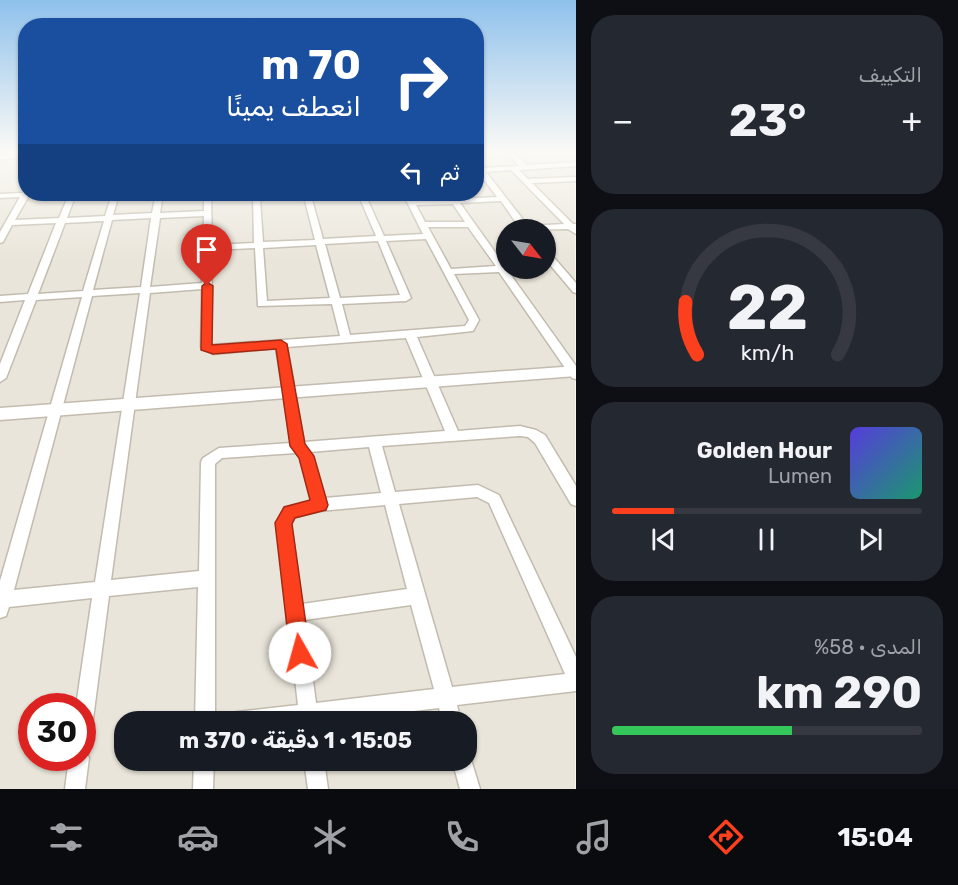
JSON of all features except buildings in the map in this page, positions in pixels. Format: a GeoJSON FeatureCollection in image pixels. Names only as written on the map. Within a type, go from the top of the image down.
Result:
{"type":"FeatureCollection","features":[{"type":"Feature","properties":{"kind":"street"},"geometry":{"type":"LineString","coordinates":[[494,188],[518,219]]}},
{"type":"Feature","properties":{"kind":"street"},"geometry":{"type":"LineString","coordinates":[[533,188],[574,228]]}},
{"type":"Feature","properties":{"kind":"street"},"geometry":{"type":"LineString","coordinates":[[0,196],[18,195]]}},
{"type":"Feature","properties":{"kind":"street"},"geometry":{"type":"LineString","coordinates":[[484,198],[502,199]]}},
{"type":"Feature","properties":{"kind":"street"},"geometry":{"type":"LineString","coordinates":[[0,240],[21,201]]}},
{"type":"Feature","properties":{"kind":"street"},"geometry":{"type":"LineString","coordinates":[[0,378],[69,201]]}},
{"type":"Feature","properties":{"kind":"street"},"geometry":{"type":"LineString","coordinates":[[113,201],[1,603],[100,589],[206,578]]}},
{"type":"Feature","properties":{"kind":"street"},"geometry":{"type":"LineString","coordinates":[[86,693],[158,201]]}},
{"type":"Feature","properties":{"kind":"street"},"geometry":{"type":"LineString","coordinates":[[208,201],[206,347],[213,350],[469,329],[474,320],[411,203],[425,201]]}},
{"type":"Feature","properties":{"kind":"street"},"geometry":{"type":"LineString","coordinates":[[256,201],[262,304],[406,298],[383,238],[365,201]]}},
{"type":"Feature","properties":{"kind":"street"},"geometry":{"type":"LineString","coordinates":[[310,201],[346,339]]}},
{"type":"Feature","properties":{"kind":"street"},"geometry":{"type":"LineString","coordinates":[[456,201],[470,224],[496,256]]}},
{"type":"Feature","properties":{"kind":"street"},"geometry":{"type":"LineString","coordinates":[[9,224],[209,213]]}},
{"type":"Feature","properties":{"kind":"street"},"geometry":{"type":"LineString","coordinates":[[423,225],[470,224]]}},
{"type":"Feature","properties":{"kind":"street"},"geometry":{"type":"LineString","coordinates":[[556,228],[574,228]]}},
{"type":"Feature","properties":{"kind":"street"},"geometry":{"type":"LineString","coordinates":[[208,248],[320,240],[429,236]]}},
{"type":"Feature","properties":{"kind":"street"},"geometry":{"type":"LineString","coordinates":[[448,272],[496,270]]}},
{"type":"Feature","properties":{"kind":"street"},"geometry":{"type":"LineString","coordinates":[[556,271],[576,291]]}},
{"type":"Feature","properties":{"kind":"street"},"geometry":{"type":"LineString","coordinates":[[0,414],[575,372],[513,279]]}},
{"type":"Feature","properties":{"kind":"street"},"geometry":{"type":"LineString","coordinates":[[0,299],[207,286]]}},
{"type":"Feature","properties":{"kind":"street"},"geometry":{"type":"LineString","coordinates":[[410,334],[453,435]]}},
{"type":"Feature","properties":{"kind":"street"},"geometry":{"type":"LineString","coordinates":[[281,344],[298,446],[306,456],[320,505]]}},
{"type":"Feature","properties":{"kind":"street"},"geometry":{"type":"LineString","coordinates":[[205,711],[208,462],[211,457],[219,453],[298,446],[520,431],[531,433],[540,439],[576,500]]}},
{"type":"Feature","properties":{"kind":"street"},"geometry":{"type":"LineString","coordinates":[[374,441],[449,711]]}},
{"type":"Feature","properties":{"kind":"street"},"geometry":{"type":"LineString","coordinates":[[307,711],[284,523],[290,512],[320,505],[478,491],[494,499],[576,678]]}},
{"type":"Feature","properties":{"kind":"street"},"geometry":{"type":"LineString","coordinates":[[295,613],[417,596]]}},
{"type":"Feature","properties":{"kind":"street"},"geometry":{"type":"LineString","coordinates":[[349,711],[576,682]]}},
{"type":"Feature","properties":{"kind":"street"},"geometry":{"type":"LineString","coordinates":[[75,789],[77,771]]}},
{"type":"Feature","properties":{"kind":"street"},"geometry":{"type":"LineString","coordinates":[[203,789],[204,771]]}},
{"type":"Feature","properties":{"kind":"street"},"geometry":{"type":"LineString","coordinates":[[316,771],[318,789]]}},
{"type":"Feature","properties":{"kind":"street"},"geometry":{"type":"LineString","coordinates":[[465,771],[470,789]]}},
{"type":"Feature","properties":{"kind":"shaded area"},"geometry":{"type":"Polygon","coordinates":[[[0,188],[18,188],[18,201],[484,201],[484,188],[575,188],[575,789],[0,789],[0,188]]]}},
{"type":"Feature","properties":{"kind":"route"},"geometry":{"type":"LineString","coordinates":[[207,286],[206,347],[208,349],[281,344],[298,446],[306,456],[320,505],[290,512],[285,517],[284,523],[300,653]]}}]}
